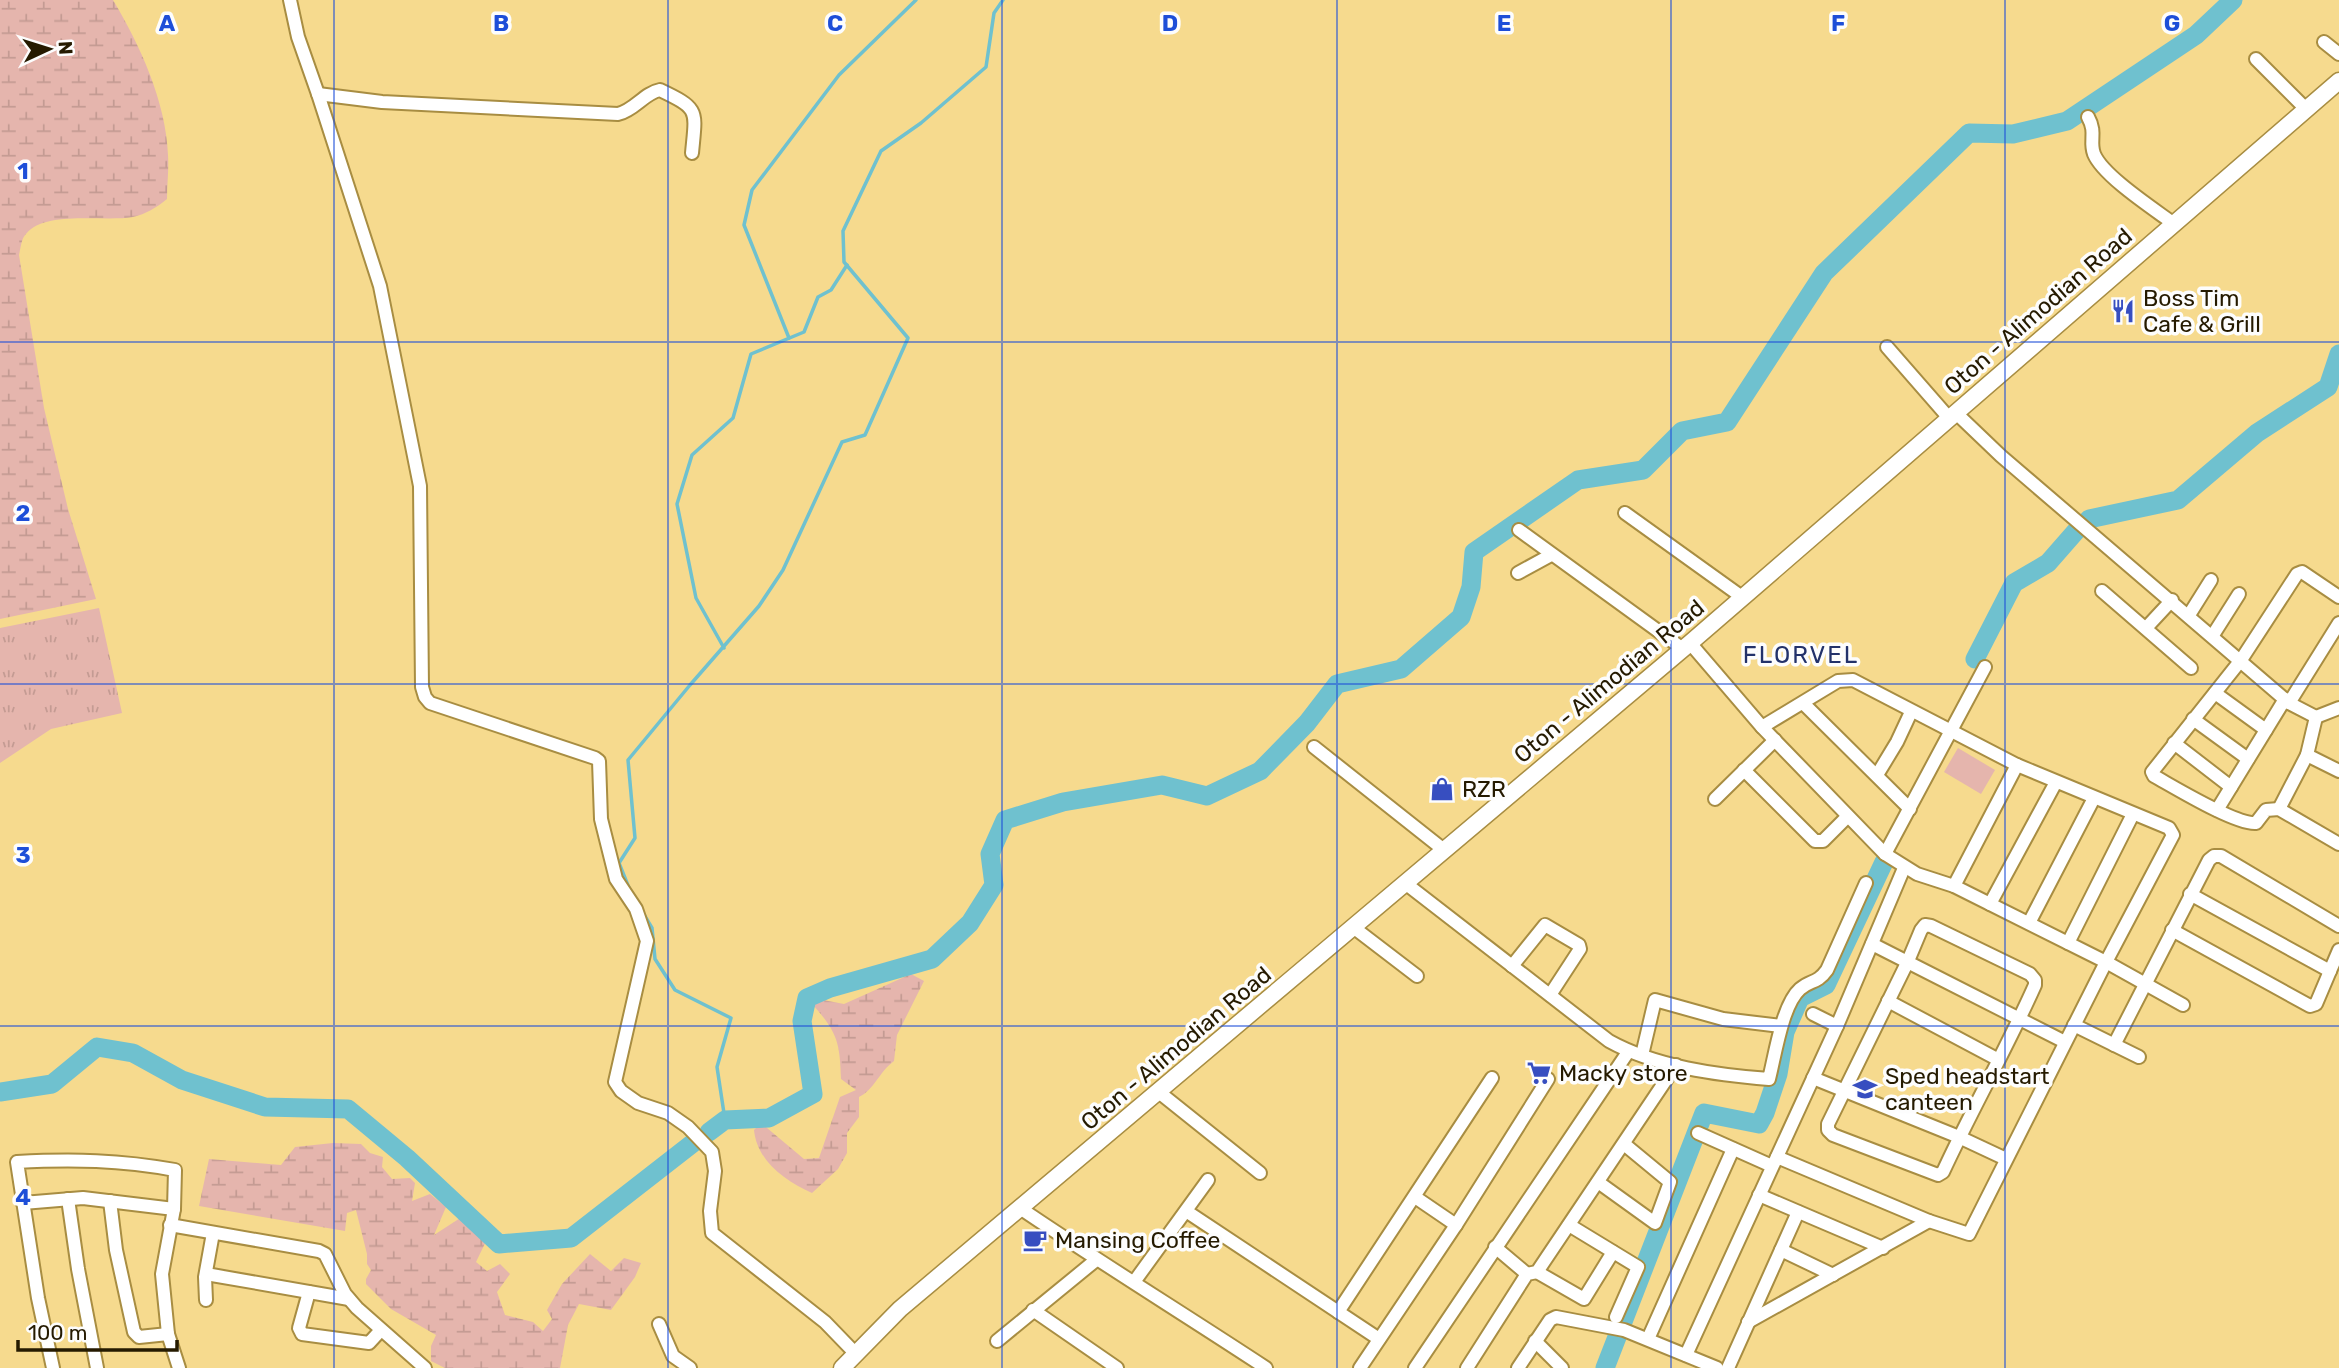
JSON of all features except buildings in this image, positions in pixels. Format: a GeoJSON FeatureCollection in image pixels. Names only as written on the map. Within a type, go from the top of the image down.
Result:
{"type":"FeatureCollection","features":[{"type":"Feature","properties":{"kind":"main road","name":"Oton - Alimodian Road"},"geometry":{"type":"LineString","coordinates":[[842,1368],[900,1309],[1160,1093],[1687,646],[2339,81]]}},
{"type":"Feature","properties":{"kind":"street"},"geometry":{"type":"LineString","coordinates":[[290,0],[298,37],[380,286],[420,486],[422,687],[425,697],[430,703],[598,761],[601,819],[616,879],[636,909],[647,940],[615,1082],[621,1091],[638,1103],[668,1113],[688,1127],[712,1152],[715,1171],[710,1211],[712,1233],[825,1322],[855,1353]]}},
{"type":"Feature","properties":{"kind":"street"},"geometry":{"type":"LineString","coordinates":[[2324,42],[2339,54]]}},
{"type":"Feature","properties":{"kind":"street"},"geometry":{"type":"LineString","coordinates":[[2256,59],[2306,109]]}},
{"type":"Feature","properties":{"kind":"street"},"geometry":{"type":"LineString","coordinates":[[318,94],[382,102],[618,114],[633,110],[651,93],[660,90],[688,104],[695,116],[692,153]]}},
{"type":"Feature","properties":{"kind":"street"},"geometry":{"type":"LineString","coordinates":[[2088,117],[2094,128],[2093,150],[2097,159],[2110,174],[2174,224]]}},
{"type":"Feature","properties":{"kind":"street"},"geometry":{"type":"LineString","coordinates":[[1887,347],[1952,416],[2172,600],[2287,701],[2316,717]]}},
{"type":"Feature","properties":{"kind":"street"},"geometry":{"type":"LineString","coordinates":[[1625,513],[1742,597]]}},
{"type":"Feature","properties":{"kind":"street"},"geometry":{"type":"LineString","coordinates":[[1519,530],[1551,555],[1687,646],[1847,817],[1885,854],[1904,868],[1954,886],[2106,962],[2183,1005]]}},
{"type":"Feature","properties":{"kind":"street"},"geometry":{"type":"LineString","coordinates":[[1518,573],[1551,555]]}},
{"type":"Feature","properties":{"kind":"street"},"geometry":{"type":"LineString","coordinates":[[2339,597],[2302,572],[2297,574],[2241,660],[2152,772],[2154,776],[2217,810],[2253,824],[2266,810],[2278,809],[2339,844]]}},
{"type":"Feature","properties":{"kind":"street"},"geometry":{"type":"LineString","coordinates":[[2189,615],[2211,580]]}},
{"type":"Feature","properties":{"kind":"street"},"geometry":{"type":"LineString","coordinates":[[2102,591],[2192,668]]}},
{"type":"Feature","properties":{"kind":"street"},"geometry":{"type":"LineString","coordinates":[[2213,635],[2239,594]]}},
{"type":"Feature","properties":{"kind":"street"},"geometry":{"type":"LineString","coordinates":[[2146,628],[2172,600]]}},
{"type":"Feature","properties":{"kind":"street"},"geometry":{"type":"LineString","coordinates":[[2217,810],[2266,730],[2339,623]]}},
{"type":"Feature","properties":{"kind":"street"},"geometry":{"type":"LineString","coordinates":[[1885,854],[1985,667]]}},
{"type":"Feature","properties":{"kind":"street"},"geometry":{"type":"LineString","coordinates":[[1698,1133],[1733,1149],[1774,1161],[1969,1234],[2173,835],[2169,828],[2017,765],[1853,680],[1838,681],[1762,727]]}},
{"type":"Feature","properties":{"kind":"street"},"geometry":{"type":"LineString","coordinates":[[2215,693],[2266,730]]}},
{"type":"Feature","properties":{"kind":"street"},"geometry":{"type":"LineString","coordinates":[[1803,703],[1910,809]]}},
{"type":"Feature","properties":{"kind":"street"},"geometry":{"type":"LineString","coordinates":[[2316,717],[2339,708]]}},
{"type":"Feature","properties":{"kind":"street"},"geometry":{"type":"LineString","coordinates":[[1877,775],[1911,712]]}},
{"type":"Feature","properties":{"kind":"street"},"geometry":{"type":"LineString","coordinates":[[2278,809],[2307,755],[2316,717]]}},
{"type":"Feature","properties":{"kind":"street"},"geometry":{"type":"LineString","coordinates":[[2193,719],[2248,759]]}},
{"type":"Feature","properties":{"kind":"street"},"geometry":{"type":"LineString","coordinates":[[1715,799],[1774,740]]}},
{"type":"Feature","properties":{"kind":"street"},"geometry":{"type":"LineString","coordinates":[[2174,743],[2231,787]]}},
{"type":"Feature","properties":{"kind":"street"},"geometry":{"type":"LineString","coordinates":[[1314,747],[1444,850]]}},
{"type":"Feature","properties":{"kind":"street"},"geometry":{"type":"LineString","coordinates":[[2307,755],[2339,771]]}},
{"type":"Feature","properties":{"kind":"street"},"geometry":{"type":"LineString","coordinates":[[1954,886],[2017,765]]}},
{"type":"Feature","properties":{"kind":"street"},"geometry":{"type":"LineString","coordinates":[[1744,770],[1815,841],[1824,841],[1847,817]]}},
{"type":"Feature","properties":{"kind":"street"},"geometry":{"type":"LineString","coordinates":[[1990,904],[2056,782]]}},
{"type":"Feature","properties":{"kind":"street"},"geometry":{"type":"LineString","coordinates":[[2029,923],[2094,798]]}},
{"type":"Feature","properties":{"kind":"street"},"geometry":{"type":"LineString","coordinates":[[2068,943],[2133,814]]}},
{"type":"Feature","properties":{"kind":"street"},"geometry":{"type":"LineString","coordinates":[[2114,1045],[2190,894],[2214,856],[2221,856],[2339,926]]}},
{"type":"Feature","properties":{"kind":"street"},"geometry":{"type":"LineString","coordinates":[[1686,1355],[1838,1026],[1904,868]]}},
{"type":"Feature","properties":{"kind":"street"},"geometry":{"type":"LineString","coordinates":[[1405,883],[1609,1041],[1628,1052],[1676,1065],[1769,1079],[1781,1026],[1799,990],[1819,980],[1827,970],[1866,883]]}},
{"type":"Feature","properties":{"kind":"street"},"geometry":{"type":"LineString","coordinates":[[2190,894],[2330,971]]}},
{"type":"Feature","properties":{"kind":"street"},"geometry":{"type":"LineString","coordinates":[[1511,966],[1545,925],[1579,945],[1580,950],[1550,995]]}},
{"type":"Feature","properties":{"kind":"street"},"geometry":{"type":"LineString","coordinates":[[1925,925],[2030,974],[2035,980],[2020,1019],[1997,1059],[1943,1172],[1938,1175],[1832,1135],[1828,1130],[1828,1124],[1908,961],[1925,925]]}},
{"type":"Feature","properties":{"kind":"street"},"geometry":{"type":"LineString","coordinates":[[1353,928],[1417,976]]}},
{"type":"Feature","properties":{"kind":"street"},"geometry":{"type":"LineString","coordinates":[[2172,930],[2310,1006],[2316,1004],[2339,950]]}},
{"type":"Feature","properties":{"kind":"street"},"geometry":{"type":"LineString","coordinates":[[1872,944],[2065,1042]]}},
{"type":"Feature","properties":{"kind":"street"},"geometry":{"type":"LineString","coordinates":[[1642,1055],[1655,1000],[1723,1019],[1781,1026]]}},
{"type":"Feature","properties":{"kind":"street"},"geometry":{"type":"LineString","coordinates":[[1888,1001],[1997,1059]]}},
{"type":"Feature","properties":{"kind":"street"},"geometry":{"type":"LineString","coordinates":[[1813,1014],[1838,1026]]}},
{"type":"Feature","properties":{"kind":"street"},"geometry":{"type":"LineString","coordinates":[[2074,1025],[2138,1057]]}},
{"type":"Feature","properties":{"kind":"street"},"geometry":{"type":"LineString","coordinates":[[1415,1368],[1628,1052]]}},
{"type":"Feature","properties":{"kind":"street"},"geometry":{"type":"LineString","coordinates":[[1467,1368],[1532,1273],[1569,1226],[1676,1065]]}},
{"type":"Feature","properties":{"kind":"street"},"geometry":{"type":"LineString","coordinates":[[1338,1312],[1492,1078]]}},
{"type":"Feature","properties":{"kind":"street"},"geometry":{"type":"LineString","coordinates":[[1813,1078],[2006,1159]]}},
{"type":"Feature","properties":{"kind":"street"},"geometry":{"type":"LineString","coordinates":[[1360,1368],[1548,1079]]}},
{"type":"Feature","properties":{"kind":"street"},"geometry":{"type":"LineString","coordinates":[[1160,1093],[1260,1173]]}},
{"type":"Feature","properties":{"kind":"street"},"geometry":{"type":"LineString","coordinates":[[1598,1182],[1655,1223],[1670,1182],[1624,1144]]}},
{"type":"Feature","properties":{"kind":"street"},"geometry":{"type":"LineString","coordinates":[[1648,1339],[1733,1149]]}},
{"type":"Feature","properties":{"kind":"street"},"geometry":{"type":"LineString","coordinates":[[54,1368],[38,1298],[17,1162],[80,1159],[142,1164],[175,1170],[174,1209],[162,1268],[168,1334],[179,1368]]}},
{"type":"Feature","properties":{"kind":"street"},"geometry":{"type":"LineString","coordinates":[[1134,1282],[1208,1180]]}},
{"type":"Feature","properties":{"kind":"street"},"geometry":{"type":"LineString","coordinates":[[1759,1195],[1883,1248]]}},
{"type":"Feature","properties":{"kind":"street"},"geometry":{"type":"LineString","coordinates":[[1415,1197],[1455,1225]]}},
{"type":"Feature","properties":{"kind":"street"},"geometry":{"type":"LineString","coordinates":[[23,1203],[83,1198],[174,1209]]}},
{"type":"Feature","properties":{"kind":"street"},"geometry":{"type":"LineString","coordinates":[[68,1199],[97,1368]]}},
{"type":"Feature","properties":{"kind":"street"},"geometry":{"type":"LineString","coordinates":[[110,1201],[116,1250],[134,1332],[139,1337],[168,1334]]}},
{"type":"Feature","properties":{"kind":"street"},"geometry":{"type":"LineString","coordinates":[[1020,1208],[1096,1260],[1266,1368]]}},
{"type":"Feature","properties":{"kind":"street"},"geometry":{"type":"LineString","coordinates":[[1186,1211],[1379,1339]]}},
{"type":"Feature","properties":{"kind":"street"},"geometry":{"type":"LineString","coordinates":[[1728,1368],[1798,1212]]}},
{"type":"Feature","properties":{"kind":"street"},"geometry":{"type":"LineString","coordinates":[[1748,1322],[1930,1221]]}},
{"type":"Feature","properties":{"kind":"street"},"geometry":{"type":"LineString","coordinates":[[170,1225],[319,1251],[329,1260],[356,1308],[425,1368]]}},
{"type":"Feature","properties":{"kind":"street"},"geometry":{"type":"LineString","coordinates":[[1569,1226],[1638,1267],[1618,1325]]}},
{"type":"Feature","properties":{"kind":"street"},"geometry":{"type":"LineString","coordinates":[[206,1300],[206,1274],[213,1233]]}},
{"type":"Feature","properties":{"kind":"street"},"geometry":{"type":"LineString","coordinates":[[1495,1247],[1532,1273],[1584,1299],[1614,1252]]}},
{"type":"Feature","properties":{"kind":"street"},"geometry":{"type":"LineString","coordinates":[[1781,1250],[1833,1275]]}},
{"type":"Feature","properties":{"kind":"street"},"geometry":{"type":"LineString","coordinates":[[997,1341],[1096,1260]]}},
{"type":"Feature","properties":{"kind":"street"},"geometry":{"type":"LineString","coordinates":[[206,1274],[349,1299]]}},
{"type":"Feature","properties":{"kind":"street"},"geometry":{"type":"LineString","coordinates":[[309,1292],[299,1328],[302,1334],[369,1343],[381,1330]]}},
{"type":"Feature","properties":{"kind":"street"},"geometry":{"type":"LineString","coordinates":[[1033,1310],[1117,1368]]}},
{"type":"Feature","properties":{"kind":"street"},"geometry":{"type":"LineString","coordinates":[[1518,1368],[1550,1320],[1556,1318],[1618,1325],[1717,1368]]}},
{"type":"Feature","properties":{"kind":"street"},"geometry":{"type":"LineString","coordinates":[[659,1324],[673,1356],[690,1368]]}},
{"type":"Feature","properties":{"kind":"street"},"geometry":{"type":"LineString","coordinates":[[1535,1341],[1562,1368]]}},
{"type":"Feature","properties":{"kind":"green space"},"geometry":{"type":"Polygon","coordinates":[[[0,0],[113,0],[142,55],[157,95],[166,135],[168,166],[167,199],[151,210],[133,217],[76,218],[47,222],[35,227],[22,241],[19,255],[44,408],[68,509],[96,599],[0,619],[0,0]]]}},
{"type":"Feature","properties":{"kind":"green space"},"geometry":{"type":"Polygon","coordinates":[[[99,608],[122,713],[51,729],[0,763],[0,628],[99,608]]]}},
{"type":"Feature","properties":{"kind":"green space"},"geometry":{"type":"Polygon","coordinates":[[[1958,748],[1995,770],[1981,794],[1944,772],[1958,748]]]}},
{"type":"Feature","properties":{"kind":"green space"},"geometry":{"type":"Polygon","coordinates":[[[911,974],[924,981],[897,1035],[894,1061],[869,1090],[859,1097],[859,1117],[847,1133],[847,1153],[838,1169],[812,1193],[774,1169],[761,1151],[754,1130],[761,1123],[804,1159],[819,1158],[840,1097],[856,1090],[841,1079],[836,1038],[813,1005],[818,999],[844,1004],[911,974]]]}},
{"type":"Feature","properties":{"kind":"green space"},"geometry":{"type":"Polygon","coordinates":[[[333,1143],[361,1144],[370,1153],[383,1157],[382,1167],[392,1179],[410,1178],[415,1183],[412,1201],[430,1194],[446,1207],[434,1235],[471,1211],[491,1231],[476,1262],[487,1271],[500,1264],[510,1274],[497,1292],[505,1315],[533,1322],[543,1331],[552,1319],[547,1310],[562,1284],[590,1254],[611,1271],[624,1258],[641,1263],[635,1277],[611,1310],[579,1304],[568,1325],[560,1368],[445,1368],[431,1361],[431,1346],[436,1335],[391,1309],[366,1284],[371,1270],[367,1264],[356,1210],[347,1213],[345,1231],[199,1206],[209,1159],[281,1165],[295,1147],[333,1143]]]}},
{"type":"Feature","properties":{"kind":"waterway"},"geometry":{"type":"LineString","coordinates":[[789,338],[744,225],[752,190],[839,75],[916,0]]}},
{"type":"Feature","properties":{"kind":"waterway"},"geometry":{"type":"LineString","coordinates":[[629,888],[619,863],[635,838],[628,760],[759,606],[783,570],[842,442],[865,435],[908,338],[844,262],[843,231],[881,151],[921,123],[986,67],[994,13],[1003,0]]}},
{"type":"Feature","properties":{"kind":"waterway"},"geometry":{"type":"LineString","coordinates":[[709,1132],[725,1120],[769,1118],[813,1094],[802,1021],[807,998],[830,988],[932,959],[970,923],[994,885],[990,854],[1005,820],[1063,802],[1162,785],[1207,796],[1260,771],[1307,723],[1337,684],[1401,669],[1461,617],[1471,587],[1474,552],[1578,480],[1643,470],[1682,431],[1727,422],[1824,273],[1969,133],[2013,134],[2067,121],[2196,35],[2233,0]]}},
{"type":"Feature","properties":{"kind":"waterway"},"geometry":{"type":"LineString","coordinates":[[724,648],[696,598],[677,504],[692,455],[733,418],[751,354],[804,332],[818,297],[831,290],[847,265]]}},
{"type":"Feature","properties":{"kind":"waterway"},"geometry":{"type":"LineString","coordinates":[[2089,519],[2178,500],[2257,433],[2328,387],[2339,354]]}},
{"type":"Feature","properties":{"kind":"waterway"},"geometry":{"type":"LineString","coordinates":[[1975,659],[2014,583],[2048,563],[2076,531]]}},
{"type":"Feature","properties":{"kind":"waterway"},"geometry":{"type":"LineString","coordinates":[[1605,1368],[1704,1113],[1759,1124],[1778,1074],[1785,1032],[1800,998],[1826,985],[1884,862]]}},
{"type":"Feature","properties":{"kind":"waterway"},"geometry":{"type":"LineString","coordinates":[[643,913],[652,928],[655,959],[675,990],[731,1018],[717,1067],[725,1120]]}},
{"type":"Feature","properties":{"kind":"waterway"},"geometry":{"type":"LineString","coordinates":[[0,1092],[52,1084],[97,1047],[133,1053],[182,1080],[265,1107],[348,1109],[407,1158],[499,1244],[571,1238],[693,1143]]}},
{"type":"Feature","properties":{"kind":"place","name":"Boss Tim Cafe & Grill"},"geometry":{"type":"Point","coordinates":[2123,311]}},
{"type":"Feature","properties":{"kind":"place","name":"RZR"},"geometry":{"type":"Point","coordinates":[1442,789]}},
{"type":"Feature","properties":{"kind":"place","name":"Macky store"},"geometry":{"type":"Point","coordinates":[1539,1073]}},
{"type":"Feature","properties":{"kind":"place","name":"Sped headstart canteen"},"geometry":{"type":"Point","coordinates":[1865,1089]}},
{"type":"Feature","properties":{"kind":"place","name":"Mansing Coffee"},"geometry":{"type":"Point","coordinates":[1035,1240]}},
{"type":"Feature","properties":{"kind":"district","name":"FLORVEL"},"geometry":{"type":"Point","coordinates":[1801,655]}}]}
